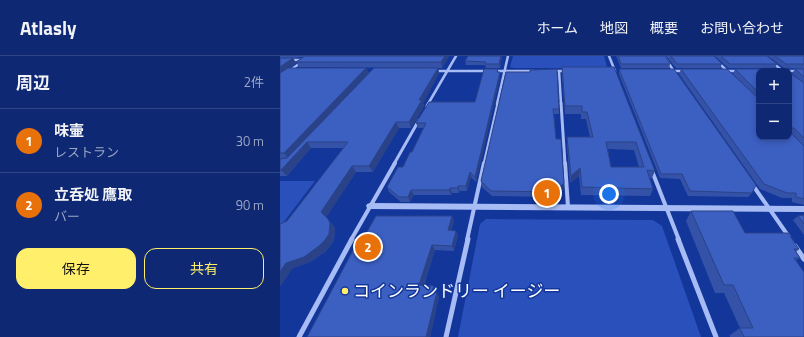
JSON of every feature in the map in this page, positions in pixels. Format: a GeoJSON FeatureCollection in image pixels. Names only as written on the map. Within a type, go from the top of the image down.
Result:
{"type":"FeatureCollection","features":[{"type":"Feature","properties":{"kind":"street"},"geometry":{"type":"LineString","coordinates":[[280,78],[310,56]]}},
{"type":"Feature","properties":{"kind":"street"},"geometry":{"type":"LineString","coordinates":[[424,111],[456,56]]}},
{"type":"Feature","properties":{"kind":"street"},"geometry":{"type":"LineString","coordinates":[[446,337],[508,56]]}},
{"type":"Feature","properties":{"kind":"street"},"geometry":{"type":"LineString","coordinates":[[609,56],[618,78]]}},
{"type":"Feature","properties":{"kind":"street"},"geometry":{"type":"LineString","coordinates":[[664,56],[679,77]]}},
{"type":"Feature","properties":{"kind":"street"},"geometry":{"type":"LineString","coordinates":[[712,56],[732,76]]}},
{"type":"Feature","properties":{"kind":"street"},"geometry":{"type":"LineString","coordinates":[[764,56],[779,68]]}},
{"type":"Feature","properties":{"kind":"street"},"geometry":{"type":"LineString","coordinates":[[280,60],[305,60]]}},
{"type":"Feature","properties":{"kind":"street"},"geometry":{"type":"LineString","coordinates":[[291,70],[299,70]]}},
{"type":"Feature","properties":{"kind":"street"},"geometry":{"type":"LineString","coordinates":[[433,71],[535,71]]}},
{"type":"Feature","properties":{"kind":"street"},"geometry":{"type":"LineString","coordinates":[[551,71],[573,71]]}},
{"type":"Feature","properties":{"kind":"street"},"geometry":{"type":"LineString","coordinates":[[559,71],[568,207]]}},
{"type":"Feature","properties":{"kind":"street"},"geometry":{"type":"LineString","coordinates":[[608,71],[622,71]]}},
{"type":"Feature","properties":{"kind":"street"},"geometry":{"type":"LineString","coordinates":[[667,71],[689,71]]}},
{"type":"Feature","properties":{"kind":"street"},"geometry":{"type":"LineString","coordinates":[[719,71],[741,71]]}},
{"type":"Feature","properties":{"kind":"street"},"geometry":{"type":"LineString","coordinates":[[792,71],[804,71]]}},
{"type":"Feature","properties":{"kind":"street"},"geometry":{"type":"LineString","coordinates":[[299,337],[370,206],[420,118]]}},
{"type":"Feature","properties":{"kind":"street"},"geometry":{"type":"LineString","coordinates":[[650,165],[716,337]]}},
{"type":"Feature","properties":{"kind":"street"},"geometry":{"type":"LineString","coordinates":[[748,177],[804,259]]}},
{"type":"Feature","properties":{"kind":"street"},"geometry":{"type":"LineString","coordinates":[[370,206],[804,208]]}},
{"type":"Feature","properties":{"kind":"shaded area"},"geometry":{"type":"Polygon","coordinates":[[[513,56],[604,56],[607,67],[514,68],[510,67],[513,56]]]}},
{"type":"Feature","properties":{"kind":"shaded area"},"geometry":{"type":"Polygon","coordinates":[[[280,181],[315,181],[280,227],[280,181]]]}},
{"type":"Feature","properties":{"kind":"shaded area"},"geometry":{"type":"Polygon","coordinates":[[[486,219],[653,220],[662,226],[701,337],[458,337],[480,224],[486,219]]]}},
{"type":"Feature","properties":{"kind":"building"},"geometry":{"type":"Polygon","coordinates":[[[305,56],[445,56],[441,62],[296,62],[305,56]]]}},
{"type":"Feature","properties":{"kind":"building"},"geometry":{"type":"Polygon","coordinates":[[[468,56],[501,56],[499,64],[485,64],[486,62],[465,61],[468,56]]]}},
{"type":"Feature","properties":{"kind":"building"},"geometry":{"type":"Polygon","coordinates":[[[618,56],[665,56],[670,64],[621,64],[618,56]]]}},
{"type":"Feature","properties":{"kind":"building"},"geometry":{"type":"Polygon","coordinates":[[[671,56],[714,56],[722,64],[677,64],[671,56]]]}},
{"type":"Feature","properties":{"kind":"building"},"geometry":{"type":"Polygon","coordinates":[[[721,56],[767,56],[777,64],[730,64],[721,56]]]}},
{"type":"Feature","properties":{"kind":"building"},"geometry":{"type":"Polygon","coordinates":[[[775,56],[804,56],[804,64],[786,64],[775,56]]]}},
{"type":"Feature","properties":{"kind":"building"},"geometry":{"type":"Polygon","coordinates":[[[280,58],[293,58],[280,67],[280,58]]]}},
{"type":"Feature","properties":{"kind":"building"},"geometry":{"type":"Polygon","coordinates":[[[562,67],[614,67],[655,171],[647,170],[653,189],[582,187],[580,168],[571,176],[567,137],[593,137],[587,112],[582,112],[582,106],[565,106],[562,67]],[[606,142],[611,167],[644,167],[636,142],[606,142]]]}},
{"type":"Feature","properties":{"kind":"building"},"geometry":{"type":"Polygon","coordinates":[[[288,68],[366,68],[284,153],[280,153],[280,73],[288,68]]]}},
{"type":"Feature","properties":{"kind":"building"},"geometry":{"type":"Polygon","coordinates":[[[374,68],[438,68],[419,100],[422,100],[409,122],[396,122],[369,166],[352,166],[321,212],[330,223],[329,234],[325,240],[304,257],[286,263],[280,272],[280,224],[287,221],[348,142],[307,142],[281,170],[280,159],[287,158],[374,68]]]}},
{"type":"Feature","properties":{"kind":"building"},"geometry":{"type":"Polygon","coordinates":[[[484,69],[498,69],[497,72],[500,72],[475,177],[470,172],[466,186],[458,186],[458,188],[450,188],[449,190],[411,190],[408,197],[399,197],[387,187],[398,167],[403,167],[410,152],[412,152],[426,123],[416,123],[429,102],[475,102],[484,69]]]}},
{"type":"Feature","properties":{"kind":"building"},"geometry":{"type":"Polygon","coordinates":[[[557,69],[559,109],[553,109],[556,139],[561,139],[564,183],[554,192],[491,191],[481,181],[506,72],[530,72],[530,70],[557,69]]]}},
{"type":"Feature","properties":{"kind":"building"},"geometry":{"type":"Polygon","coordinates":[[[619,69],[674,69],[756,185],[752,193],[690,191],[682,174],[661,174],[619,69]]]}},
{"type":"Feature","properties":{"kind":"building"},"geometry":{"type":"Polygon","coordinates":[[[681,69],[727,69],[756,96],[756,140],[792,140],[792,134],[804,146],[804,199],[796,197],[796,193],[787,193],[764,184],[681,69]]]}},
{"type":"Feature","properties":{"kind":"building"},"geometry":{"type":"Polygon","coordinates":[[[735,69],[756,69],[756,90],[735,69]]]}},
{"type":"Feature","properties":{"kind":"building"},"geometry":{"type":"Polygon","coordinates":[[[795,69],[804,69],[804,77],[795,69]]]}},
{"type":"Feature","properties":{"kind":"building"},"geometry":{"type":"Polygon","coordinates":[[[792,74],[804,83],[804,138],[794,128],[792,128],[792,74]]]}},
{"type":"Feature","properties":{"kind":"building"},"geometry":{"type":"Polygon","coordinates":[[[691,211],[733,211],[745,233],[788,233],[799,249],[794,249],[800,258],[794,258],[804,272],[804,337],[744,337],[740,328],[753,328],[733,285],[724,285],[691,211]]]}},
{"type":"Feature","properties":{"kind":"building"},"geometry":{"type":"Polygon","coordinates":[[[804,215],[804,224],[798,216],[804,215]]]}},
{"type":"Feature","properties":{"kind":"building"},"geometry":{"type":"Polygon","coordinates":[[[376,216],[452,216],[448,230],[456,231],[452,246],[432,245],[419,285],[434,286],[432,292],[437,292],[426,337],[307,337],[359,239],[363,239],[376,216]]]}},
{"type":"Feature","properties":{"kind":"place","name":"味壷"},"geometry":{"type":"Point","coordinates":[547,193]}},
{"type":"Feature","properties":{"kind":"place","name":"立呑処 鷹取"},"geometry":{"type":"Point","coordinates":[368,247]}},
{"type":"Feature","properties":{"kind":"place","name":"コインランドリー イージー"},"geometry":{"type":"Point","coordinates":[345,291]}}]}
